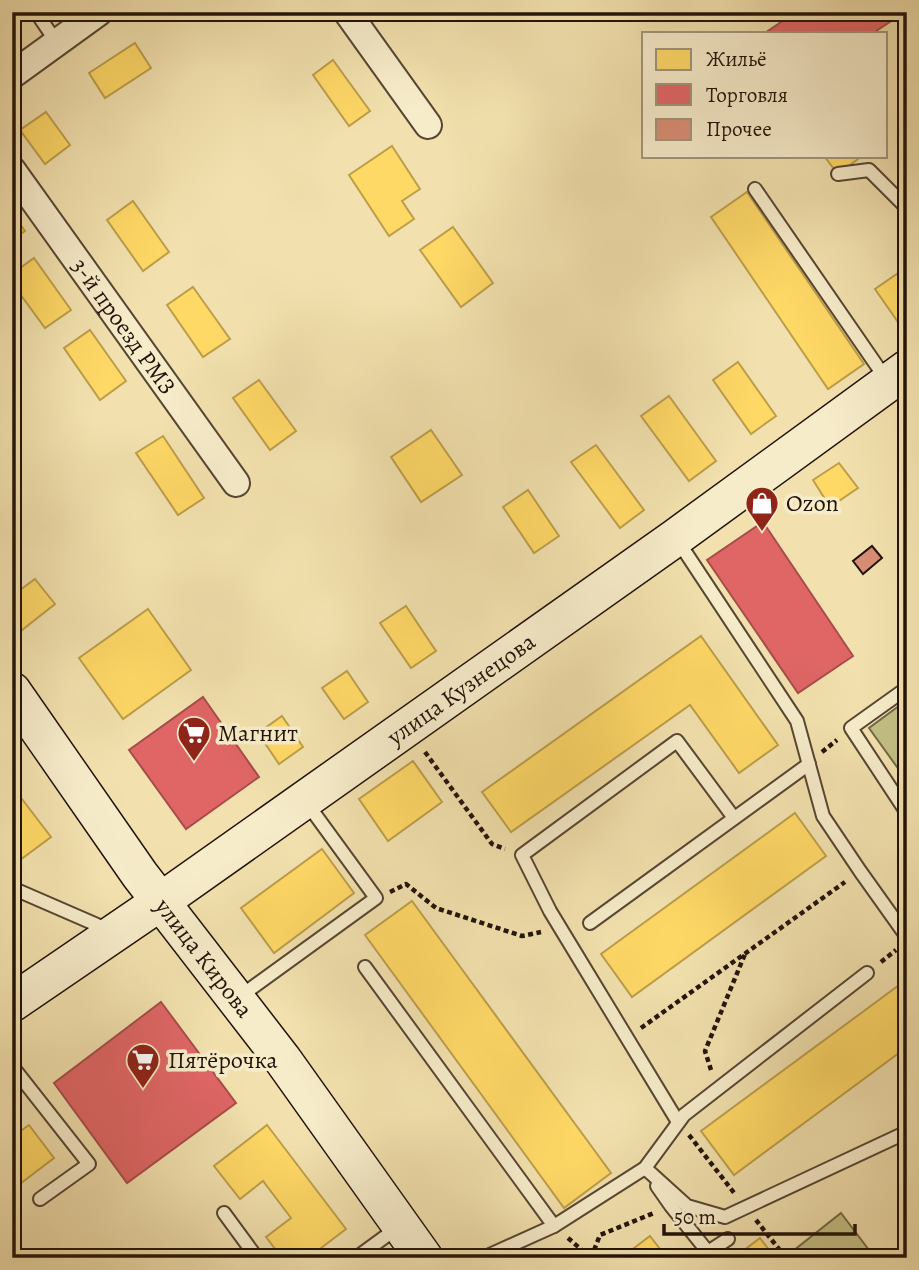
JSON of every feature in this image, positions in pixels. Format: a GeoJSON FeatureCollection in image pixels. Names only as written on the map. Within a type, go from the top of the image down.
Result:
{"type":"FeatureCollection","features":[{"type":"Feature","properties":{"kind":"main road","name":"улица Кузнецова"},"geometry":{"type":"LineString","coordinates":[[12,1003],[160,902],[676,538],[897,376]]}},
{"type":"Feature","properties":{"kind":"main road","name":"улица Кирова"},"geometry":{"type":"LineString","coordinates":[[22,711],[160,902],[283,1060],[424,1258]]}},
{"type":"Feature","properties":{"kind":"street"},"geometry":{"type":"LineString","coordinates":[[15,68],[57,43],[99,12]]}},
{"type":"Feature","properties":{"kind":"street"},"geometry":{"type":"LineString","coordinates":[[347,12],[428,125]]}},
{"type":"Feature","properties":{"kind":"street","name":"3-й проезд РМЗ"},"geometry":{"type":"LineString","coordinates":[[12,170],[236,484]]}},
{"type":"Feature","properties":{"kind":"lane"},"geometry":{"type":"LineString","coordinates":[[36,12],[57,43]]}},
{"type":"Feature","properties":{"kind":"lane"},"geometry":{"type":"LineString","coordinates":[[838,174],[869,170],[907,208]]}},
{"type":"Feature","properties":{"kind":"lane"},"geometry":{"type":"LineString","coordinates":[[755,189],[897,376]]}},
{"type":"Feature","properties":{"kind":"lane"},"geometry":{"type":"LineString","coordinates":[[676,538],[797,721],[823,816],[907,937]]}},
{"type":"Feature","properties":{"kind":"lane"},"geometry":{"type":"LineString","coordinates":[[907,688],[851,728],[907,813]]}},
{"type":"Feature","properties":{"kind":"lane"},"geometry":{"type":"LineString","coordinates":[[678,1122],[559,927],[522,855],[677,741],[734,818]]}},
{"type":"Feature","properties":{"kind":"lane"},"geometry":{"type":"LineString","coordinates":[[590,923],[809,764]]}},
{"type":"Feature","properties":{"kind":"lane"},"geometry":{"type":"LineString","coordinates":[[235,1001],[376,898],[304,799]]}},
{"type":"Feature","properties":{"kind":"lane"},"geometry":{"type":"LineString","coordinates":[[12,888],[114,932]]}},
{"type":"Feature","properties":{"kind":"lane"},"geometry":{"type":"LineString","coordinates":[[365,967],[554,1226]]}},
{"type":"Feature","properties":{"kind":"lane"},"geometry":{"type":"LineString","coordinates":[[483,1258],[554,1226],[645,1168],[684,1115],[867,973]]}},
{"type":"Feature","properties":{"kind":"lane"},"geometry":{"type":"LineString","coordinates":[[12,1066],[89,1164],[40,1199]]}},
{"type":"Feature","properties":{"kind":"lane"},"geometry":{"type":"LineString","coordinates":[[645,1168],[687,1206],[725,1217],[907,1132]]}},
{"type":"Feature","properties":{"kind":"lane"},"geometry":{"type":"LineString","coordinates":[[645,1168],[708,1252],[728,1239]]}},
{"type":"Feature","properties":{"kind":"lane"},"geometry":{"type":"LineString","coordinates":[[224,1213],[257,1258]]}},
{"type":"Feature","properties":{"kind":"lane"},"geometry":{"type":"LineString","coordinates":[[356,1258],[401,1226]]}},
{"type":"Feature","properties":{"kind":"path"},"geometry":{"type":"LineString","coordinates":[[407,726],[492,844],[522,855]]}},
{"type":"Feature","properties":{"kind":"path"},"geometry":{"type":"LineString","coordinates":[[809,764],[851,728]]}},
{"type":"Feature","properties":{"kind":"path"},"geometry":{"type":"LineString","coordinates":[[627,1038],[860,871]]}},
{"type":"Feature","properties":{"kind":"path"},"geometry":{"type":"LineString","coordinates":[[376,898],[406,884],[436,908],[522,936],[559,927]]}},
{"type":"Feature","properties":{"kind":"path"},"geometry":{"type":"LineString","coordinates":[[867,973],[897,949]]}},
{"type":"Feature","properties":{"kind":"path"},"geometry":{"type":"LineString","coordinates":[[705,1051],[745,954]]}},
{"type":"Feature","properties":{"kind":"path"},"geometry":{"type":"LineString","coordinates":[[678,1122],[786,1258]]}},
{"type":"Feature","properties":{"kind":"path"},"geometry":{"type":"LineString","coordinates":[[554,1226],[591,1258],[600,1235],[671,1206]]}},
{"type":"Feature","properties":{"kind":"shaded area"},"geometry":{"type":"Polygon","coordinates":[[[907,700],[907,781],[869,728],[907,700]]]}},
{"type":"Feature","properties":{"kind":"shaded area"},"geometry":{"type":"Polygon","coordinates":[[[841,1213],[875,1258],[799,1258],[793,1251],[841,1213]]]}},
{"type":"Feature","properties":{"kind":"building: Жильё"},"geometry":{"type":"Polygon","coordinates":[[[135,43],[151,68],[105,98],[89,73],[135,43]]]}},
{"type":"Feature","properties":{"kind":"building: Жильё"},"geometry":{"type":"Polygon","coordinates":[[[333,60],[370,111],[349,126],[313,75],[333,60]]]}},
{"type":"Feature","properties":{"kind":"building: Жильё"},"geometry":{"type":"Polygon","coordinates":[[[46,112],[70,145],[45,164],[20,130],[46,112]]]}},
{"type":"Feature","properties":{"kind":"building: Жильё"},"geometry":{"type":"Polygon","coordinates":[[[392,146],[420,189],[402,201],[414,219],[389,236],[349,175],[392,146]]]}},
{"type":"Feature","properties":{"kind":"building: Жильё"},"geometry":{"type":"Polygon","coordinates":[[[826,158],[859,158],[838,174],[826,158]]]}},
{"type":"Feature","properties":{"kind":"building: Жильё"},"geometry":{"type":"Polygon","coordinates":[[[747,192],[864,364],[828,389],[711,217],[747,192]]]}},
{"type":"Feature","properties":{"kind":"building: Жильё"},"geometry":{"type":"Polygon","coordinates":[[[133,201],[169,252],[143,271],[107,220],[133,201]]]}},
{"type":"Feature","properties":{"kind":"building: Жильё"},"geometry":{"type":"Polygon","coordinates":[[[12,213],[25,231],[12,240],[12,213]]]}},
{"type":"Feature","properties":{"kind":"building: Жильё"},"geometry":{"type":"Polygon","coordinates":[[[453,227],[493,283],[461,307],[420,250],[453,227]]]}},
{"type":"Feature","properties":{"kind":"building: Жильё"},"geometry":{"type":"Polygon","coordinates":[[[34,258],[71,310],[45,328],[12,283],[12,274],[34,258]]]}},
{"type":"Feature","properties":{"kind":"building: Жильё"},"geometry":{"type":"Polygon","coordinates":[[[907,267],[907,335],[875,289],[907,267]]]}},
{"type":"Feature","properties":{"kind":"building: Жильё"},"geometry":{"type":"Polygon","coordinates":[[[193,287],[230,339],[203,357],[167,305],[193,287]]]}},
{"type":"Feature","properties":{"kind":"building: Жильё"},"geometry":{"type":"Polygon","coordinates":[[[90,330],[126,381],[100,400],[64,348],[90,330]]]}},
{"type":"Feature","properties":{"kind":"building: Жильё"},"geometry":{"type":"Polygon","coordinates":[[[738,362],[776,416],[751,434],[713,380],[738,362]]]}},
{"type":"Feature","properties":{"kind":"building: Жильё"},"geometry":{"type":"Polygon","coordinates":[[[259,380],[296,431],[270,450],[233,398],[259,380]]]}},
{"type":"Feature","properties":{"kind":"building: Жильё"},"geometry":{"type":"Polygon","coordinates":[[[669,396],[716,461],[689,481],[641,416],[669,396]]]}},
{"type":"Feature","properties":{"kind":"building: Жильё"},"geometry":{"type":"Polygon","coordinates":[[[431,430],[462,475],[421,502],[391,457],[431,430]]]}},
{"type":"Feature","properties":{"kind":"building: Жильё"},"geometry":{"type":"Polygon","coordinates":[[[163,436],[204,498],[178,515],[136,453],[163,436]]]}},
{"type":"Feature","properties":{"kind":"building: Жильё"},"geometry":{"type":"Polygon","coordinates":[[[596,445],[644,510],[620,528],[571,462],[596,445]]]}},
{"type":"Feature","properties":{"kind":"building: Жильё"},"geometry":{"type":"Polygon","coordinates":[[[839,463],[858,488],[830,507],[813,480],[839,463]]]}},
{"type":"Feature","properties":{"kind":"building: Жильё"},"geometry":{"type":"Polygon","coordinates":[[[528,490],[559,536],[534,553],[503,507],[528,490]]]}},
{"type":"Feature","properties":{"kind":"building: Жильё"},"geometry":{"type":"Polygon","coordinates":[[[35,579],[55,604],[22,630],[12,617],[12,596],[35,579]]]}},
{"type":"Feature","properties":{"kind":"building: Жильё"},"geometry":{"type":"Polygon","coordinates":[[[406,606],[436,651],[411,668],[380,623],[406,606]]]}},
{"type":"Feature","properties":{"kind":"building: Жильё"},"geometry":{"type":"Polygon","coordinates":[[[148,609],[191,670],[123,719],[79,658],[148,609]]]}},
{"type":"Feature","properties":{"kind":"building: Жильё"},"geometry":{"type":"Polygon","coordinates":[[[701,636],[778,745],[739,773],[690,705],[511,832],[482,792],[701,636]]]}},
{"type":"Feature","properties":{"kind":"building: Жильё"},"geometry":{"type":"Polygon","coordinates":[[[347,671],[368,702],[344,719],[322,688],[347,671]]]}},
{"type":"Feature","properties":{"kind":"building: Жильё"},"geometry":{"type":"Polygon","coordinates":[[[282,716],[303,747],[279,764],[258,733],[282,716]]]}},
{"type":"Feature","properties":{"kind":"building: Жильё"},"geometry":{"type":"Polygon","coordinates":[[[413,761],[442,802],[388,841],[359,799],[413,761]]]}},
{"type":"Feature","properties":{"kind":"building: Жильё"},"geometry":{"type":"Polygon","coordinates":[[[12,786],[51,837],[12,866],[12,786]]]}},
{"type":"Feature","properties":{"kind":"building: Жильё"},"geometry":{"type":"Polygon","coordinates":[[[795,813],[826,856],[632,997],[601,954],[795,813]]]}},
{"type":"Feature","properties":{"kind":"building: Жильё"},"geometry":{"type":"Polygon","coordinates":[[[322,849],[354,893],[274,953],[241,908],[322,849]]]}},
{"type":"Feature","properties":{"kind":"building: Жильё"},"geometry":{"type":"Polygon","coordinates":[[[412,901],[611,1173],[564,1208],[365,935],[412,901]]]}},
{"type":"Feature","properties":{"kind":"building: Жильё"},"geometry":{"type":"Polygon","coordinates":[[[906,980],[907,1047],[734,1175],[701,1131],[906,980]]]}},
{"type":"Feature","properties":{"kind":"building: Жильё"},"geometry":{"type":"Polygon","coordinates":[[[29,1125],[54,1158],[12,1190],[12,1137],[29,1125]]]}},
{"type":"Feature","properties":{"kind":"building: Жильё"},"geometry":{"type":"Polygon","coordinates":[[[267,1125],[346,1229],[308,1258],[282,1258],[266,1237],[291,1218],[263,1181],[240,1199],[214,1166],[267,1125]]]}},
{"type":"Feature","properties":{"kind":"building: Жильё"},"geometry":{"type":"Polygon","coordinates":[[[650,1236],[667,1258],[621,1258],[650,1236]]]}},
{"type":"Feature","properties":{"kind":"building: Жильё"},"geometry":{"type":"Polygon","coordinates":[[[760,1238],[775,1258],[734,1258],[760,1238]]]}},
{"type":"Feature","properties":{"kind":"building: Торговля"},"geometry":{"type":"Polygon","coordinates":[[[796,12],[905,12],[875,32],[766,32],[796,12]]]}},
{"type":"Feature","properties":{"kind":"building: Торговля"},"geometry":{"type":"Polygon","coordinates":[[[763,522],[853,656],[798,693],[707,560],[763,522]]]}},
{"type":"Feature","properties":{"kind":"building: Торговля","name":"Магнит"},"geometry":{"type":"Polygon","coordinates":[[[203,697],[259,777],[186,829],[129,750],[203,697]]]}},
{"type":"Feature","properties":{"kind":"building: Торговля","name":"Пятёрочка"},"geometry":{"type":"Polygon","coordinates":[[[161,1002],[236,1103],[127,1183],[54,1083],[161,1002]]]}},
{"type":"Feature","properties":{"kind":"building: Прочее"},"geometry":{"type":"Polygon","coordinates":[[[872,546],[882,558],[863,574],[853,561],[872,546]]]}},
{"type":"Feature","properties":{"kind":"place","name":"Ozon"},"geometry":{"type":"Point","coordinates":[762,533]}},
{"type":"Feature","properties":{"kind":"place","name":"Магнит"},"geometry":{"type":"Point","coordinates":[194,763]}},
{"type":"Feature","properties":{"kind":"place","name":"Пятёрочка"},"geometry":{"type":"Point","coordinates":[143,1090]}}]}
